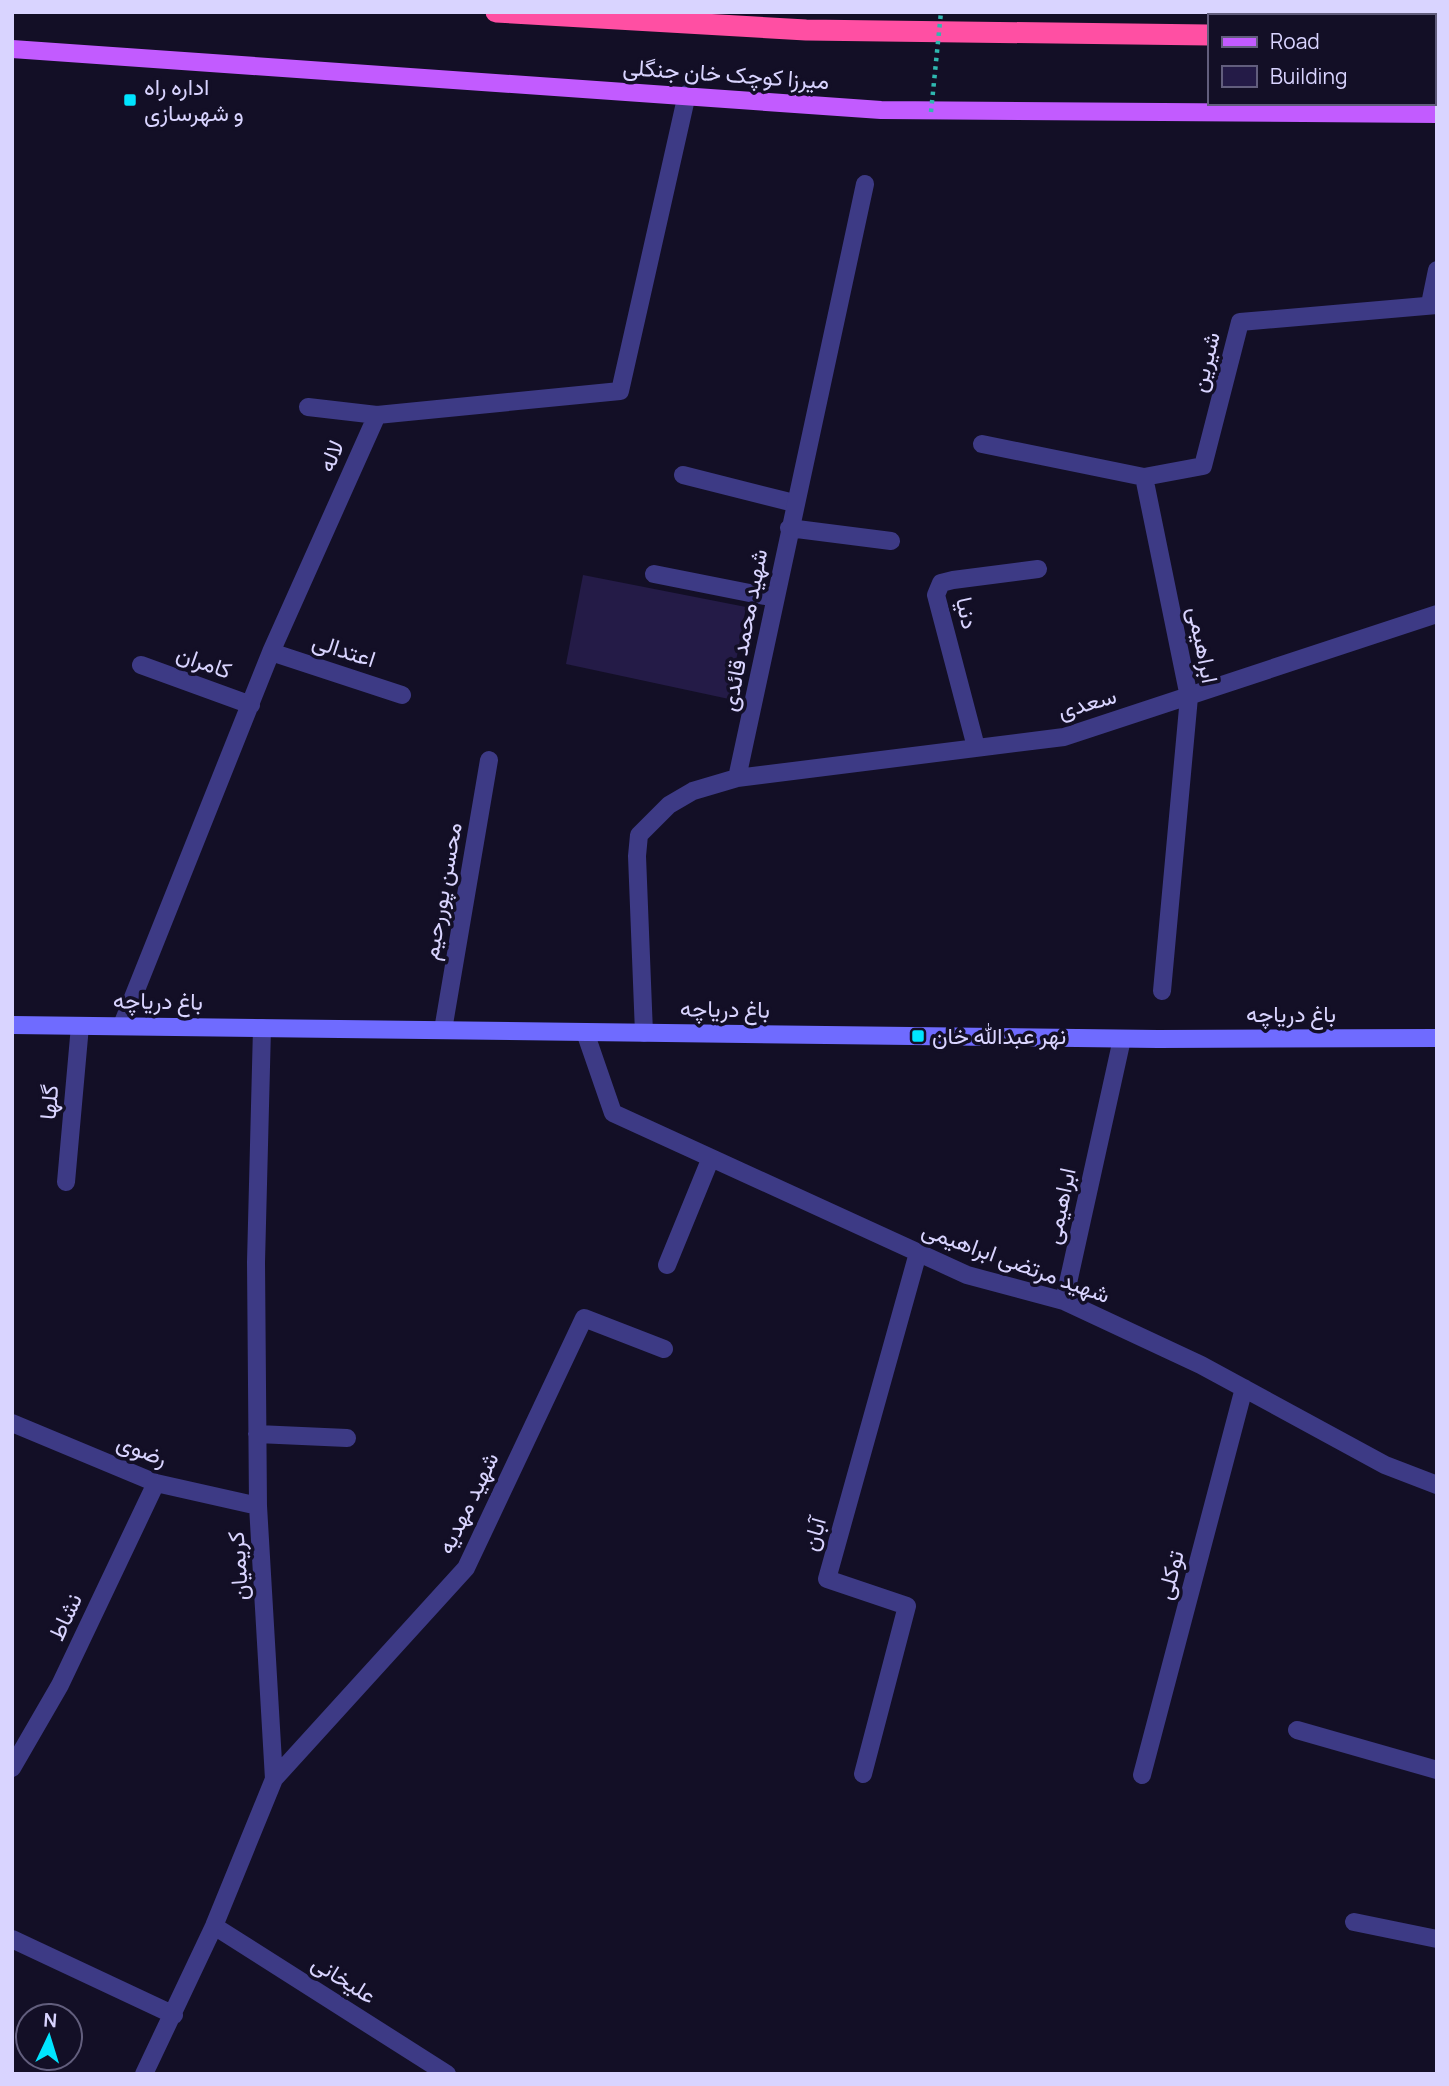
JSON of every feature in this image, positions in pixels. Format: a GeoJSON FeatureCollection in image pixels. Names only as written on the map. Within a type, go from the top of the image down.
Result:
{"type":"FeatureCollection","features":[{"type":"Feature","properties":{"kind":"highway"},"geometry":{"type":"LineString","coordinates":[[496,12],[806,30],[1208,35]]}},
{"type":"Feature","properties":{"kind":"main road","name":"میرزا کوچک خان جنگلی"},"geometry":{"type":"LineString","coordinates":[[12,49],[454,82],[687,94],[931,112],[1437,114]]}},
{"type":"Feature","properties":{"kind":"street"},"geometry":{"type":"LineString","coordinates":[[308,407],[377,415],[620,391],[687,94]]}},
{"type":"Feature","properties":{"kind":"street","name":"شهید محمد قائدی"},"geometry":{"type":"LineString","coordinates":[[737,778],[794,503],[865,184]]}},
{"type":"Feature","properties":{"kind":"street"},"geometry":{"type":"LineString","coordinates":[[1434,305],[1437,270]]}},
{"type":"Feature","properties":{"kind":"street","name":"شیرین"},"geometry":{"type":"LineString","coordinates":[[1144,477],[1203,466],[1240,322],[1434,305]]}},
{"type":"Feature","properties":{"kind":"street","name":"لاله"},"geometry":{"type":"LineString","coordinates":[[122,1024],[271,652],[377,415]]}},
{"type":"Feature","properties":{"kind":"street"},"geometry":{"type":"LineString","coordinates":[[982,444],[1144,477]]}},
{"type":"Feature","properties":{"kind":"street"},"geometry":{"type":"LineString","coordinates":[[683,475],[794,503]]}},
{"type":"Feature","properties":{"kind":"street","name":"ابراهیمی"},"geometry":{"type":"LineString","coordinates":[[1144,477],[1189,697],[1161,991]]}},
{"type":"Feature","properties":{"kind":"street"},"geometry":{"type":"LineString","coordinates":[[789,528],[891,541]]}},
{"type":"Feature","properties":{"kind":"street","name":"دنیا"},"geometry":{"type":"LineString","coordinates":[[976,747],[936,595],[941,583],[1038,569]]}},
{"type":"Feature","properties":{"kind":"street"},"geometry":{"type":"LineString","coordinates":[[654,575],[775,598]]}},
{"type":"Feature","properties":{"kind":"street","name":"سعدی"},"geometry":{"type":"LineString","coordinates":[[737,778],[1064,737],[1437,614]]}},
{"type":"Feature","properties":{"kind":"street","name":"اعتدالی"},"geometry":{"type":"LineString","coordinates":[[271,652],[402,695]]}},
{"type":"Feature","properties":{"kind":"street","name":"کامران"},"geometry":{"type":"LineString","coordinates":[[141,665],[251,705]]}},
{"type":"Feature","properties":{"kind":"street","name":"محسن پوررحیم"},"geometry":{"type":"LineString","coordinates":[[443,1030],[489,760]]}},
{"type":"Feature","properties":{"kind":"street"},"geometry":{"type":"LineString","coordinates":[[644,1033],[637,856],[639,835],[669,805],[693,791],[737,778]]}},
{"type":"Feature","properties":{"kind":"street","name":"باغ دریاچه"},"geometry":{"type":"LineString","coordinates":[[12,1025],[122,1024],[1122,1039],[1437,1038]]}},
{"type":"Feature","properties":{"kind":"street","name":"گلها"},"geometry":{"type":"LineString","coordinates":[[66,1182],[80,1026]]}},
{"type":"Feature","properties":{"kind":"street","name":"کریمیان"},"geometry":{"type":"LineString","coordinates":[[144,2074],[214,1926],[274,1779],[258,1506],[256,1262],[262,1028]]}},
{"type":"Feature","properties":{"kind":"street","name":"شهید مرتضی ابراهیمی"},"geometry":{"type":"LineString","coordinates":[[585,1032],[613,1113],[710,1160],[967,1275],[1064,1301],[1244,1388],[1385,1465],[1437,1485]]}},
{"type":"Feature","properties":{"kind":"street","name":"ابراهیمی"},"geometry":{"type":"LineString","coordinates":[[1064,1301],[1122,1039]]}},
{"type":"Feature","properties":{"kind":"street"},"geometry":{"type":"LineString","coordinates":[[667,1265],[710,1160]]}},
{"type":"Feature","properties":{"kind":"street","name":"آبان"},"geometry":{"type":"LineString","coordinates":[[863,1774],[906,1606],[827,1579],[918,1253]]}},
{"type":"Feature","properties":{"kind":"street","name":"شهید مهدیه"},"geometry":{"type":"LineString","coordinates":[[274,1779],[466,1568],[584,1318],[664,1349]]}},
{"type":"Feature","properties":{"kind":"street","name":"توکلی"},"geometry":{"type":"LineString","coordinates":[[1142,1775],[1244,1388]]}},
{"type":"Feature","properties":{"kind":"street","name":"رضوی"},"geometry":{"type":"LineString","coordinates":[[12,1423],[156,1483],[258,1506]]}},
{"type":"Feature","properties":{"kind":"street"},"geometry":{"type":"LineString","coordinates":[[257,1434],[346,1438]]}},
{"type":"Feature","properties":{"kind":"street","name":"نشاط"},"geometry":{"type":"LineString","coordinates":[[12,1767],[60,1685],[156,1483]]}},
{"type":"Feature","properties":{"kind":"street"},"geometry":{"type":"LineString","coordinates":[[1297,1730],[1437,1770]]}},
{"type":"Feature","properties":{"kind":"street"},"geometry":{"type":"LineString","coordinates":[[1354,1922],[1437,1939]]}},
{"type":"Feature","properties":{"kind":"street","name":"علیخانی"},"geometry":{"type":"LineString","coordinates":[[214,1926],[447,2074]]}},
{"type":"Feature","properties":{"kind":"street"},"geometry":{"type":"LineString","coordinates":[[12,1939],[174,2015]]}},
{"type":"Feature","properties":{"kind":"path"},"geometry":{"type":"LineString","coordinates":[[931,112],[941,12]]}},
{"type":"Feature","properties":{"kind":"building"},"geometry":{"type":"Polygon","coordinates":[[[583,575],[746,607],[729,699],[566,664],[583,575]]]}},
{"type":"Feature","properties":{"kind":"place","name":"اداره راه و شهرسازی"},"geometry":{"type":"Point","coordinates":[130,100]}},
{"type":"Feature","properties":{"kind":"place","name":"نهر عبدالله خان"},"geometry":{"type":"Point","coordinates":[918,1036]}}]}
